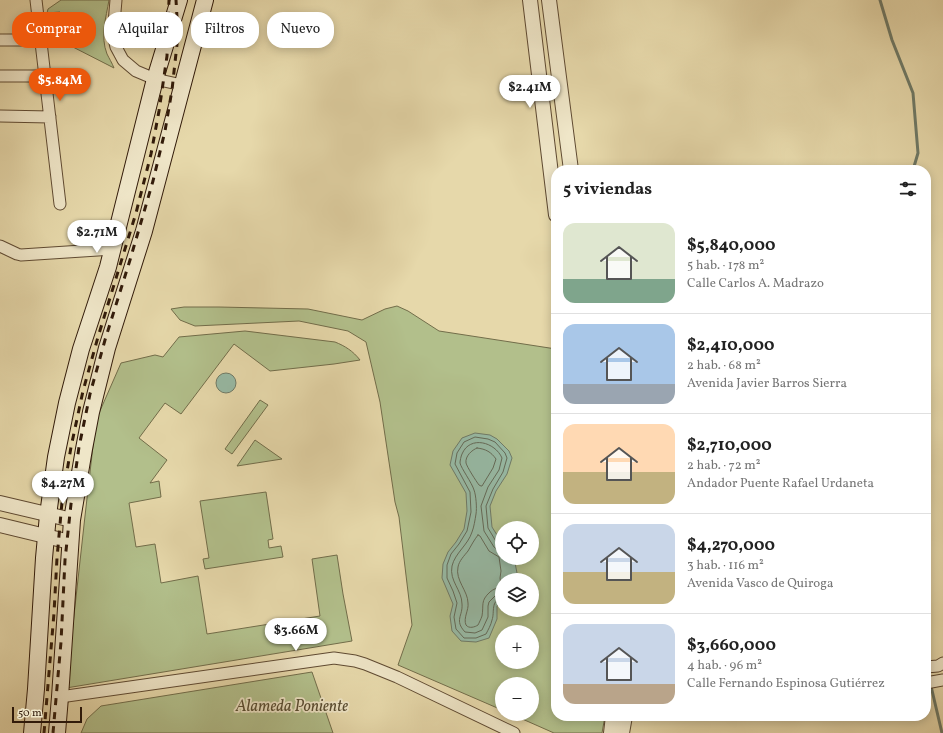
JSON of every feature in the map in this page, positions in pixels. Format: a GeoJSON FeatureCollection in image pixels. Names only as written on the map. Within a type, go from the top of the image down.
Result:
{"type":"FeatureCollection","features":[{"type":"Feature","properties":{"kind":"main road"},"geometry":{"type":"LineString","coordinates":[[32,733],[44,558],[56,457],[67,403],[81,349],[108,267],[155,79],[180,0]]}},
{"type":"Feature","properties":{"kind":"main road"},"geometry":{"type":"LineString","coordinates":[[57,733],[72,520],[91,412],[107,348],[144,231],[205,0]]}},
{"type":"Feature","properties":{"kind":"street"},"geometry":{"type":"LineString","coordinates":[[116,0],[113,35],[116,47],[123,60],[136,71],[155,79],[182,85]]}},
{"type":"Feature","properties":{"kind":"street"},"geometry":{"type":"LineString","coordinates":[[530,0],[551,174]]}},
{"type":"Feature","properties":{"kind":"street"},"geometry":{"type":"LineString","coordinates":[[548,0],[570,165]]}},
{"type":"Feature","properties":{"kind":"street"},"geometry":{"type":"LineString","coordinates":[[38,1],[39,12]]}},
{"type":"Feature","properties":{"kind":"street"},"geometry":{"type":"LineString","coordinates":[[0,40],[12,40]]}},
{"type":"Feature","properties":{"kind":"street"},"geometry":{"type":"LineString","coordinates":[[42,48],[60,204]]}},
{"type":"Feature","properties":{"kind":"street"},"geometry":{"type":"LineString","coordinates":[[0,76],[45,76]]}},
{"type":"Feature","properties":{"kind":"street"},"geometry":{"type":"LineString","coordinates":[[0,116],[50,117]]}},
{"type":"Feature","properties":{"kind":"street"},"geometry":{"type":"LineString","coordinates":[[0,246],[17,254],[26,255],[113,249]]}},
{"type":"Feature","properties":{"kind":"street"},"geometry":{"type":"LineString","coordinates":[[0,503],[72,520]]}},
{"type":"Feature","properties":{"kind":"street"},"geometry":{"type":"LineString","coordinates":[[0,525],[70,542]]}},
{"type":"Feature","properties":{"kind":"street"},"geometry":{"type":"LineString","coordinates":[[60,697],[334,658],[355,661],[392,675],[514,733]]}},
{"type":"Feature","properties":{"kind":"street"},"geometry":{"type":"LineString","coordinates":[[931,682],[943,680]]}},
{"type":"Feature","properties":{"kind":"street"},"geometry":{"type":"LineString","coordinates":[[611,733],[612,721]]}},
{"type":"Feature","properties":{"kind":"street"},"geometry":{"type":"LineString","coordinates":[[622,733],[624,721]]}},
{"type":"Feature","properties":{"kind":"green space"},"geometry":{"type":"Polygon","coordinates":[[[61,0],[109,0],[107,12],[104,12],[104,48],[114,68],[75,48],[96,48],[96,12],[47,12],[48,9],[61,0]]]}},
{"type":"Feature","properties":{"kind":"green space"},"geometry":{"type":"Polygon","coordinates":[[[397,306],[408,311],[439,331],[551,348],[551,721],[604,721],[602,733],[554,733],[527,721],[539,721],[539,677],[495,677],[495,707],[398,665],[412,625],[399,517],[395,502],[380,402],[366,342],[348,331],[299,321],[195,326],[180,320],[171,309],[184,307],[219,307],[308,309],[362,320],[385,309],[397,306]]]}},
{"type":"Feature","properties":{"kind":"green space"},"geometry":{"type":"Polygon","coordinates":[[[245,331],[335,342],[349,349],[360,360],[270,371],[234,344],[181,414],[165,403],[139,438],[167,460],[150,483],[159,481],[161,497],[129,503],[136,547],[155,544],[161,583],[198,576],[207,634],[320,616],[312,559],[337,555],[352,641],[66,688],[96,420],[121,363],[155,355],[163,357],[179,337],[245,331]]]}},
{"type":"Feature","properties":{"kind":"green space"},"geometry":{"type":"Polygon","coordinates":[[[260,400],[268,405],[232,454],[225,449],[260,400]]]}},
{"type":"Feature","properties":{"kind":"green space"},"geometry":{"type":"Polygon","coordinates":[[[255,440],[282,459],[237,466],[255,440]]]}},
{"type":"Feature","properties":{"kind":"green space"},"geometry":{"type":"Polygon","coordinates":[[[266,492],[273,539],[268,540],[269,548],[281,546],[283,557],[205,569],[203,559],[209,558],[200,501],[266,492]]]}},
{"type":"Feature","properties":{"kind":"green space","name":"Alameda Poniente"},"geometry":{"type":"Polygon","coordinates":[[[312,672],[333,733],[81,733],[87,719],[101,706],[312,672]]]}},
{"type":"Feature","properties":{"kind":"water"},"geometry":{"type":"Polygon","coordinates":[[[222,373],[230,373],[236,379],[236,387],[230,393],[222,393],[216,387],[216,379],[222,373]]]}},
{"type":"Feature","properties":{"kind":"water"},"geometry":{"type":"Polygon","coordinates":[[[475,433],[490,435],[497,439],[509,451],[512,458],[507,474],[496,491],[490,506],[492,527],[495,532],[495,565],[515,565],[517,573],[495,573],[495,617],[497,617],[497,619],[489,638],[476,642],[461,641],[452,631],[450,616],[453,604],[442,578],[443,564],[448,552],[464,529],[467,511],[466,493],[450,465],[453,451],[462,438],[475,433]]]}},
{"type":"Feature","properties":{"kind":"waterway"},"geometry":{"type":"LineString","coordinates":[[880,0],[892,40],[913,93],[918,153],[914,165]]}},
{"type":"Feature","properties":{"kind":"waterway"},"geometry":{"type":"LineString","coordinates":[[931,686],[942,733]]}},
{"type":"Feature","properties":{"kind":"railway"},"geometry":{"type":"LineString","coordinates":[[44,733],[62,502],[71,447],[83,391],[136,213],[151,154],[167,56],[169,0]]}},
{"type":"Feature","properties":{"kind":"railway"},"geometry":{"type":"LineString","coordinates":[[53,733],[61,642],[65,560],[79,447],[90,394],[153,181],[165,131],[172,90],[178,35],[176,0]]}}]}
